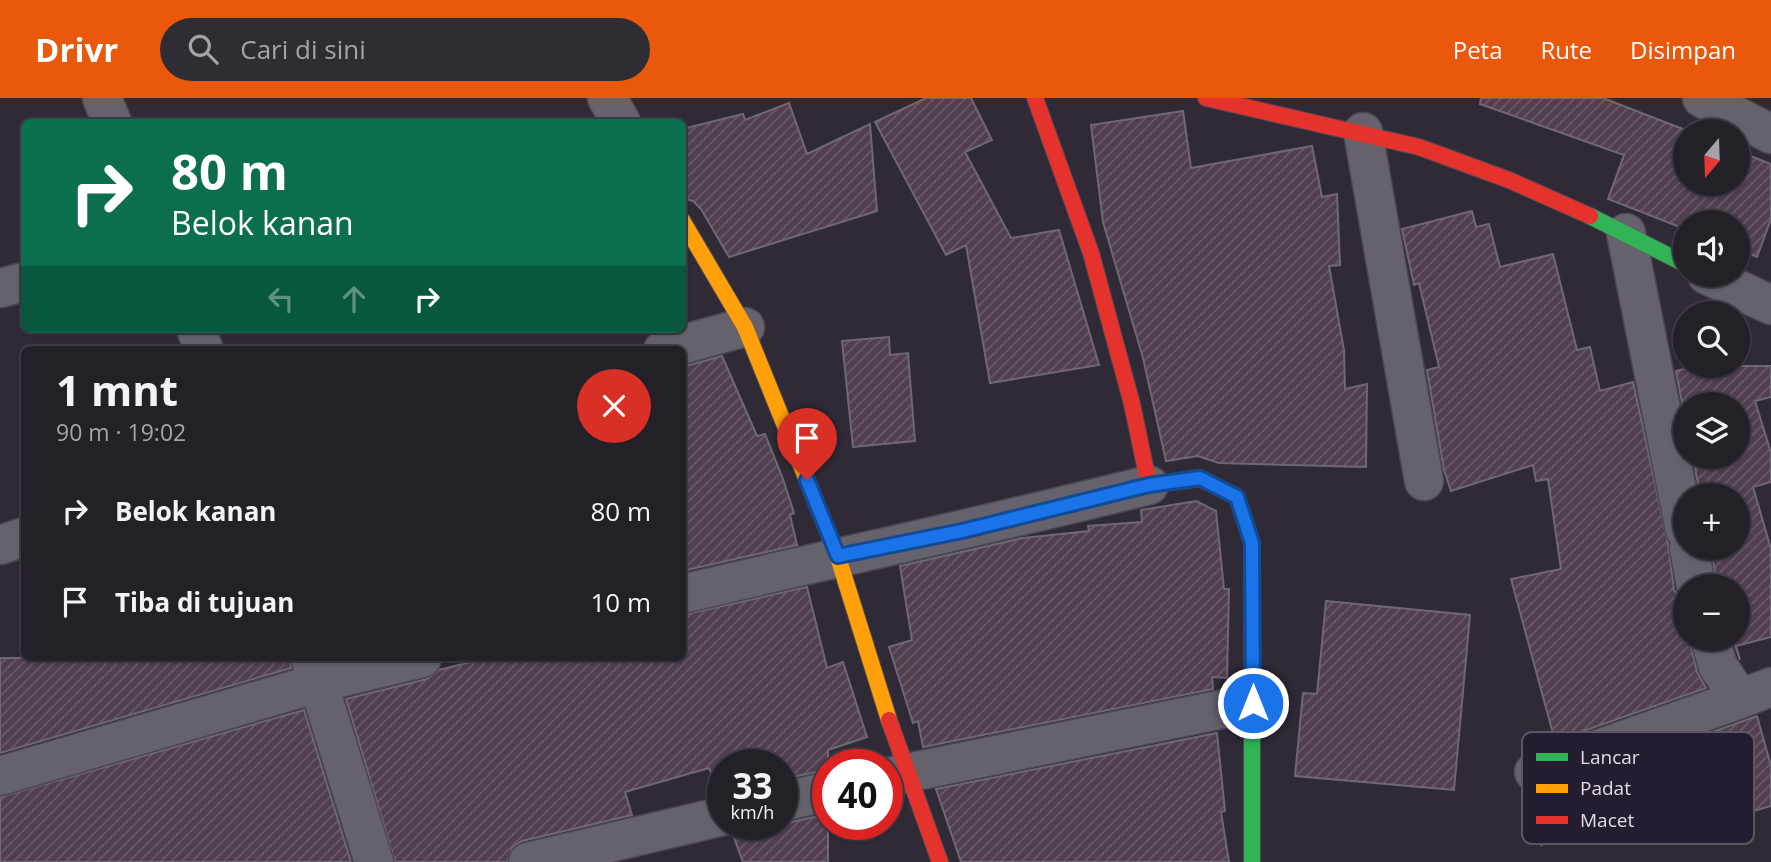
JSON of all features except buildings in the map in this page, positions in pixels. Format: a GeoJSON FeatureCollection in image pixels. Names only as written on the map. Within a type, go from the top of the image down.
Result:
{"type":"FeatureCollection","features":[{"type":"Feature","properties":{"kind":"street"},"geometry":{"type":"LineString","coordinates":[[102,98],[111,119]]}},
{"type":"Feature","properties":{"kind":"street"},"geometry":{"type":"LineString","coordinates":[[607,98],[619,119]]}},
{"type":"Feature","properties":{"kind":"street"},"geometry":{"type":"LineString","coordinates":[[1035,98],[1091,253],[1132,404],[1149,485]]}},
{"type":"Feature","properties":{"kind":"street"},"geometry":{"type":"LineString","coordinates":[[1206,98],[1363,132],[1448,158],[1626,233],[1673,258]]}},
{"type":"Feature","properties":{"kind":"street"},"geometry":{"type":"LineString","coordinates":[[1702,98],[1771,134]]}},
{"type":"Feature","properties":{"kind":"street"},"geometry":{"type":"LineString","coordinates":[[1363,132],[1424,481]]}},
{"type":"Feature","properties":{"kind":"street"},"geometry":{"type":"LineString","coordinates":[[686,227],[746,327],[838,556],[890,749]]}},
{"type":"Feature","properties":{"kind":"street"},"geometry":{"type":"LineString","coordinates":[[1626,233],[1676,483]]}},
{"type":"Feature","properties":{"kind":"street"},"geometry":{"type":"LineString","coordinates":[[0,288],[21,283]]}},
{"type":"Feature","properties":{"kind":"street"},"geometry":{"type":"LineString","coordinates":[[1733,287],[1771,305]]}},
{"type":"Feature","properties":{"kind":"street"},"geometry":{"type":"LineString","coordinates":[[677,346],[746,327]]}},
{"type":"Feature","properties":{"kind":"street"},"geometry":{"type":"LineString","coordinates":[[686,593],[838,556],[962,531],[1149,485],[1200,478],[1237,497],[1252,543],[1252,862]]}},
{"type":"Feature","properties":{"kind":"street"},"geometry":{"type":"LineString","coordinates":[[0,545],[21,538]]}},
{"type":"Feature","properties":{"kind":"street"},"geometry":{"type":"LineString","coordinates":[[1714,651],[1718,666],[1756,693]]}},
{"type":"Feature","properties":{"kind":"street"},"geometry":{"type":"LineString","coordinates":[[0,776],[314,671],[397,661]]}},
{"type":"Feature","properties":{"kind":"street"},"geometry":{"type":"LineString","coordinates":[[314,671],[374,862]]}},
{"type":"Feature","properties":{"kind":"street"},"geometry":{"type":"LineString","coordinates":[[1646,732],[1756,693]]}},
{"type":"Feature","properties":{"kind":"street"},"geometry":{"type":"LineString","coordinates":[[903,773],[1253,703]]}},
{"type":"Feature","properties":{"kind":"street"},"geometry":{"type":"LineString","coordinates":[[903,786],[940,862]]}},
{"type":"Feature","properties":{"kind":"street"},"geometry":{"type":"LineString","coordinates":[[528,862],[707,820]]}},
{"type":"Feature","properties":{"kind":"traffic: fast"},"geometry":{"type":"LineString","coordinates":[[1590,216],[1673,258]]}},
{"type":"Feature","properties":{"kind":"traffic: fast"},"geometry":{"type":"LineString","coordinates":[[1188,480],[1200,478],[1237,497],[1252,543],[1252,862]]}},
{"type":"Feature","properties":{"kind":"traffic: slow"},"geometry":{"type":"LineString","coordinates":[[686,227],[745,327],[838,557],[889,720]]}},
{"type":"Feature","properties":{"kind":"traffic: jam"},"geometry":{"type":"LineString","coordinates":[[1035,98],[1091,253],[1132,404],[1149,485],[1188,480]]}},
{"type":"Feature","properties":{"kind":"traffic: jam"},"geometry":{"type":"LineString","coordinates":[[1206,98],[1419,147],[1509,180],[1590,216]]}},
{"type":"Feature","properties":{"kind":"traffic: jam"},"geometry":{"type":"LineString","coordinates":[[889,720],[940,862]]}},
{"type":"Feature","properties":{"kind":"route"},"geometry":{"type":"LineString","coordinates":[[807,480],[838,556],[962,531],[1149,485],[1200,478],[1237,497],[1252,543],[1253,703]]}}]}
